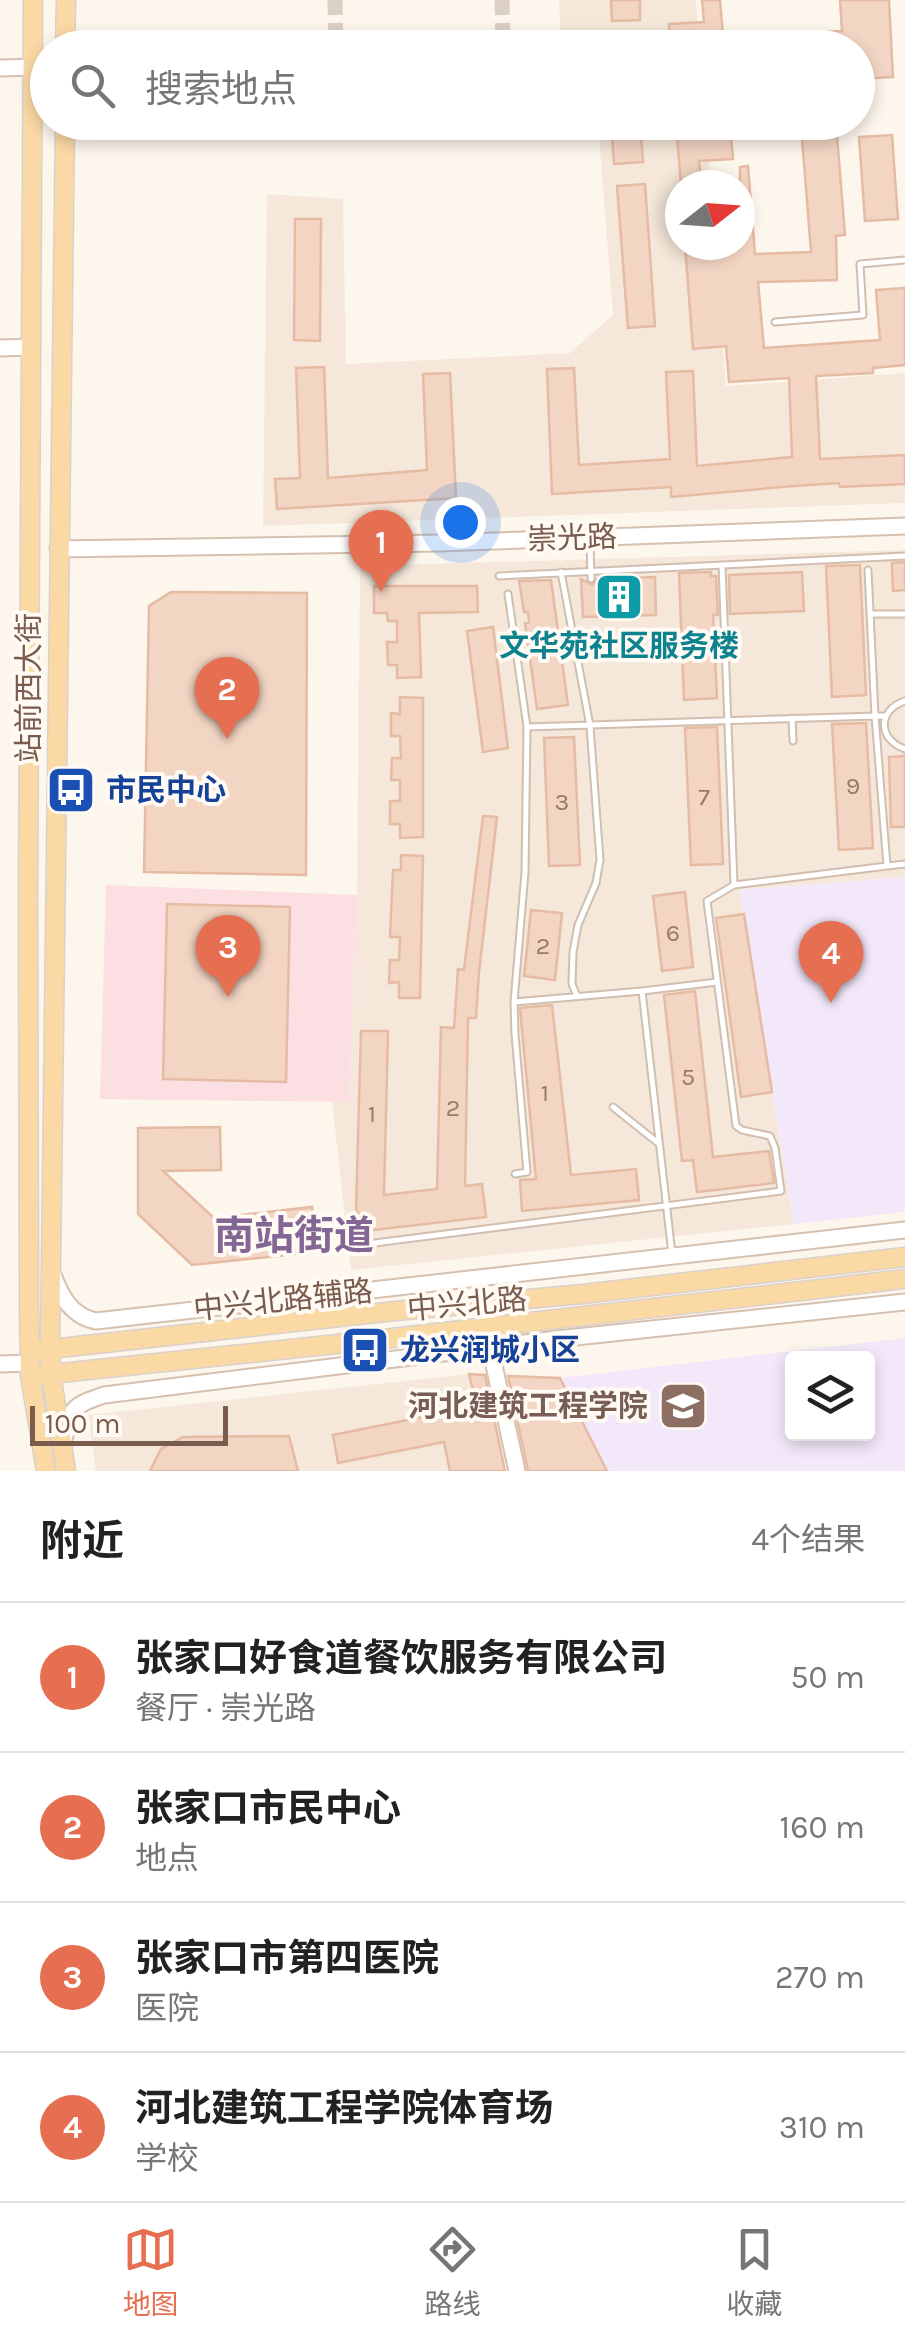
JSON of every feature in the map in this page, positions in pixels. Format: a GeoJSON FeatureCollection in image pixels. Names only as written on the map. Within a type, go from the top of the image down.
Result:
{"type":"FeatureCollection","features":[{"type":"Feature","properties":{"kind":"main road","name":"站前西大街"},"geometry":{"type":"LineString","coordinates":[[33,0],[33,30]]}},
{"type":"Feature","properties":{"kind":"main road"},"geometry":{"type":"LineString","coordinates":[[65,30],[66,0]]}},
{"type":"Feature","properties":{"kind":"main road","name":"站前西大街"},"geometry":{"type":"LineString","coordinates":[[32,140],[29,1364],[46,1471]]}},
{"type":"Feature","properties":{"kind":"main road","name":"站前西大街"},"geometry":{"type":"LineString","coordinates":[[64,140],[50,1349],[66,1471]]}},
{"type":"Feature","properties":{"kind":"main road"},"geometry":{"type":"LineString","coordinates":[[31,229],[64,229]]}},
{"type":"Feature","properties":{"kind":"main road","name":"中兴北路"},"geometry":{"type":"LineString","coordinates":[[29,1364],[50,1349],[905,1257]]}},
{"type":"Feature","properties":{"kind":"main road","name":"中兴北路"},"geometry":{"type":"LineString","coordinates":[[29,1364],[51,1374],[905,1279]]}},
{"type":"Feature","properties":{"kind":"street"},"geometry":{"type":"LineString","coordinates":[[0,68],[30,67]]}},
{"type":"Feature","properties":{"kind":"street"},"geometry":{"type":"LineString","coordinates":[[0,348],[31,347]]}},
{"type":"Feature","properties":{"kind":"street","name":"崇光路"},"geometry":{"type":"LineString","coordinates":[[58,549],[439,543],[905,526]]}},
{"type":"Feature","properties":{"kind":"street","name":"中兴北路辅路"},"geometry":{"type":"LineString","coordinates":[[50,1265],[69,1306],[86,1319],[96,1321],[905,1230]]}},
{"type":"Feature","properties":{"kind":"street"},"geometry":{"type":"LineString","coordinates":[[63,1450],[67,1418],[76,1406],[104,1395],[490,1347],[905,1302]]}},
{"type":"Feature","properties":{"kind":"street"},"geometry":{"type":"LineString","coordinates":[[483,1304],[517,1471]]}},
{"type":"Feature","properties":{"kind":"street"},"geometry":{"type":"LineString","coordinates":[[0,1364],[29,1364]]}},
{"type":"Feature","properties":{"kind":"lane"},"geometry":{"type":"LineString","coordinates":[[775,322],[863,315],[860,264],[905,260]]}},
{"type":"Feature","properties":{"kind":"lane"},"geometry":{"type":"LineString","coordinates":[[590,538],[591,579]]}},
{"type":"Feature","properties":{"kind":"lane"},"geometry":{"type":"LineString","coordinates":[[499,576],[905,556]]}},
{"type":"Feature","properties":{"kind":"lane"},"geometry":{"type":"LineString","coordinates":[[722,566],[734,886]]}},
{"type":"Feature","properties":{"kind":"lane"},"geometry":{"type":"LineString","coordinates":[[868,570],[886,866]]}},
{"type":"Feature","properties":{"kind":"lane"},"geometry":{"type":"LineString","coordinates":[[560,572],[590,726],[600,860],[573,952],[572,984],[578,996]]}},
{"type":"Feature","properties":{"kind":"lane"},"geometry":{"type":"LineString","coordinates":[[508,594],[528,728],[525,872],[514,1002],[527,1172],[515,1174]]}},
{"type":"Feature","properties":{"kind":"lane"},"geometry":{"type":"LineString","coordinates":[[870,614],[905,614]]}},
{"type":"Feature","properties":{"kind":"lane"},"geometry":{"type":"LineString","coordinates":[[905,701],[896,704],[886,716],[885,731],[894,744],[905,749]]}},
{"type":"Feature","properties":{"kind":"lane"},"geometry":{"type":"LineString","coordinates":[[528,728],[886,716]]}},
{"type":"Feature","properties":{"kind":"lane"},"geometry":{"type":"LineString","coordinates":[[792,718],[793,741]]}},
{"type":"Feature","properties":{"kind":"lane"},"geometry":{"type":"LineString","coordinates":[[360,1245],[782,1191],[776,1148],[770,1136],[736,1126],[707,901],[734,886],[905,864]]}},
{"type":"Feature","properties":{"kind":"lane"},"geometry":{"type":"LineString","coordinates":[[514,1002],[717,982]]}},
{"type":"Feature","properties":{"kind":"lane"},"geometry":{"type":"LineString","coordinates":[[642,991],[672,1257]]}},
{"type":"Feature","properties":{"kind":"lane"},"geometry":{"type":"LineString","coordinates":[[613,1107],[659,1144]]}},
{"type":"Feature","properties":{"kind":"shaded area"},"geometry":{"type":"Polygon","coordinates":[[[559,0],[696,0],[698,30],[560,30],[559,0]]]}},
{"type":"Feature","properties":{"kind":"shaded area"},"geometry":{"type":"Polygon","coordinates":[[[599,140],[706,140],[709,170],[665,170],[665,260],[716,260],[726,386],[905,373],[905,503],[263,526],[267,194],[343,199],[346,364],[570,353],[613,315],[599,140]]]}},
{"type":"Feature","properties":{"kind":"shaded area"},"geometry":{"type":"Polygon","coordinates":[[[905,550],[905,877],[739,890],[794,1224],[351,1270],[332,1102],[349,1102],[357,895],[360,566],[905,550]]]}},
{"type":"Feature","properties":{"kind":"shaded area"},"geometry":{"type":"Polygon","coordinates":[[[905,877],[905,1212],[794,1224],[739,890],[905,877]]]}},
{"type":"Feature","properties":{"kind":"shaded area"},"geometry":{"type":"Polygon","coordinates":[[[106,885],[357,895],[349,1102],[100,1099],[106,885]]]}},
{"type":"Feature","properties":{"kind":"shaded area","name":"河北建筑工程学院"},"geometry":{"type":"Polygon","coordinates":[[[905,1338],[905,1471],[607,1471],[560,1378],[785,1352],[785,1441],[875,1441],[875,1351],[793,1351],[905,1338]]]}},
{"type":"Feature","properties":{"kind":"shaded area","name":"龙兴润城小区"},"geometry":{"type":"Polygon","coordinates":[[[469,1374],[492,1471],[96,1471],[88,1415],[469,1374]]]}},
{"type":"Feature","properties":{"kind":"building"},"geometry":{"type":"Polygon","coordinates":[[[611,0],[640,0],[640,20],[612,21],[611,0]]]}},
{"type":"Feature","properties":{"kind":"building"},"geometry":{"type":"Polygon","coordinates":[[[702,0],[720,0],[722,30],[670,30],[669,24],[704,22],[702,0]]]}},
{"type":"Feature","properties":{"kind":"building"},"geometry":{"type":"Polygon","coordinates":[[[840,0],[889,0],[893,77],[875,78],[875,30],[842,30],[840,0]]]}},
{"type":"Feature","properties":{"kind":"building"},"geometry":{"type":"Polygon","coordinates":[[[892,135],[898,219],[865,221],[859,140],[875,140],[875,136],[892,135]]]}},
{"type":"Feature","properties":{"kind":"building"},"geometry":{"type":"Polygon","coordinates":[[[612,140],[641,140],[643,162],[614,164],[612,140]]]}},
{"type":"Feature","properties":{"kind":"building"},"geometry":{"type":"Polygon","coordinates":[[[677,140],[731,140],[733,159],[699,161],[700,170],[680,170],[677,140]]]}},
{"type":"Feature","properties":{"kind":"building"},"geometry":{"type":"Polygon","coordinates":[[[802,140],[837,140],[845,235],[836,236],[837,280],[758,282],[764,348],[880,340],[876,290],[905,288],[905,365],[873,368],[873,373],[816,376],[820,459],[905,455],[905,484],[840,487],[839,483],[671,497],[671,487],[552,494],[547,369],[574,368],[579,465],[670,459],[666,372],[693,371],[697,466],[792,457],[789,378],[729,382],[726,346],[693,349],[686,260],[755,260],[755,254],[811,252],[802,140]]]}},
{"type":"Feature","properties":{"kind":"building"},"geometry":{"type":"Polygon","coordinates":[[[645,184],[655,326],[628,328],[617,186],[645,184]]]}},
{"type":"Feature","properties":{"kind":"building"},"geometry":{"type":"Polygon","coordinates":[[[295,219],[321,219],[320,341],[294,340],[295,219]]]}},
{"type":"Feature","properties":{"kind":"building"},"geometry":{"type":"Polygon","coordinates":[[[324,367],[328,478],[427,470],[423,374],[450,373],[456,498],[277,509],[275,479],[300,478],[296,368],[324,367]]]}},
{"type":"Feature","properties":{"kind":"building"},"geometry":{"type":"Polygon","coordinates":[[[905,562],[905,590],[893,591],[892,563],[905,562]]]}},
{"type":"Feature","properties":{"kind":"building"},"geometry":{"type":"Polygon","coordinates":[[[860,565],[866,695],[832,697],[826,566],[860,565]]]}},
{"type":"Feature","properties":{"kind":"building"},"geometry":{"type":"Polygon","coordinates":[[[711,572],[711,576],[716,576],[718,615],[713,615],[717,698],[684,700],[679,573],[711,572]]]}},
{"type":"Feature","properties":{"kind":"building"},"geometry":{"type":"Polygon","coordinates":[[[802,572],[804,611],[730,614],[729,575],[802,572]]]}},
{"type":"Feature","properties":{"kind":"building","name":"文华苑社区服务楼"},"geometry":{"type":"Polygon","coordinates":[[[655,577],[656,615],[583,617],[581,579],[592,585],[597,579],[655,577]]]}},
{"type":"Feature","properties":{"kind":"building"},"geometry":{"type":"Polygon","coordinates":[[[551,580],[568,705],[537,709],[525,623],[529,622],[528,612],[524,612],[519,581],[551,580]]]}},
{"type":"Feature","properties":{"kind":"building"},"geometry":{"type":"Polygon","coordinates":[[[374,586],[477,586],[478,612],[419,613],[421,677],[397,678],[397,665],[388,665],[387,642],[397,642],[397,621],[388,621],[387,613],[374,613],[374,586]]]}},
{"type":"Feature","properties":{"kind":"building"},"geometry":{"type":"Polygon","coordinates":[[[171,592],[307,593],[306,875],[144,872],[149,606],[171,592]]]}},
{"type":"Feature","properties":{"kind":"building"},"geometry":{"type":"Polygon","coordinates":[[[493,627],[508,748],[483,752],[467,631],[493,627]]]}},
{"type":"Feature","properties":{"kind":"building"},"geometry":{"type":"Polygon","coordinates":[[[400,697],[423,698],[423,837],[400,838],[400,824],[390,824],[390,801],[400,801],[400,780],[391,780],[392,758],[401,758],[400,736],[391,736],[391,713],[400,714],[400,697]]]}},
{"type":"Feature","properties":{"kind":"building"},"geometry":{"type":"Polygon","coordinates":[[[866,723],[873,848],[839,850],[832,724],[866,723]]]}},
{"type":"Feature","properties":{"kind":"building"},"geometry":{"type":"Polygon","coordinates":[[[717,727],[723,864],[691,865],[685,728],[717,727]]]}},
{"type":"Feature","properties":{"kind":"building"},"geometry":{"type":"Polygon","coordinates":[[[574,737],[580,865],[549,866],[544,738],[574,737]]]}},
{"type":"Feature","properties":{"kind":"building"},"geometry":{"type":"Polygon","coordinates":[[[905,756],[905,827],[891,827],[889,757],[905,756]]]}},
{"type":"Feature","properties":{"kind":"building"},"geometry":{"type":"Polygon","coordinates":[[[483,816],[497,817],[476,1018],[468,1018],[465,1186],[482,1184],[486,1217],[374,1230],[356,1210],[361,1031],[388,1031],[384,1195],[437,1189],[441,1027],[454,1028],[458,969],[464,970],[483,816]]]}},
{"type":"Feature","properties":{"kind":"building"},"geometry":{"type":"Polygon","coordinates":[[[401,855],[423,856],[420,998],[399,998],[399,982],[389,983],[390,960],[399,960],[400,937],[390,937],[393,870],[401,870],[401,855]]]}},
{"type":"Feature","properties":{"kind":"building"},"geometry":{"type":"Polygon","coordinates":[[[685,892],[693,967],[662,971],[653,896],[685,892]]]}},
{"type":"Feature","properties":{"kind":"building"},"geometry":{"type":"Polygon","coordinates":[[[167,904],[290,907],[286,1082],[163,1079],[167,904]]]}},
{"type":"Feature","properties":{"kind":"building"},"geometry":{"type":"Polygon","coordinates":[[[531,910],[562,913],[555,980],[524,976],[531,910]]]}},
{"type":"Feature","properties":{"kind":"building"},"geometry":{"type":"Polygon","coordinates":[[[744,914],[772,1092],[741,1097],[716,918],[744,914]]]}},
{"type":"Feature","properties":{"kind":"building"},"geometry":{"type":"Polygon","coordinates":[[[695,991],[713,1157],[769,1151],[774,1183],[697,1192],[693,1160],[682,1161],[664,995],[695,991]]]}},
{"type":"Feature","properties":{"kind":"building"},"geometry":{"type":"Polygon","coordinates":[[[552,1005],[571,1175],[636,1169],[639,1200],[522,1211],[520,1180],[536,1179],[520,1008],[552,1005]]]}},
{"type":"Feature","properties":{"kind":"building"},"geometry":{"type":"Polygon","coordinates":[[[220,1127],[221,1170],[163,1171],[214,1218],[312,1207],[316,1252],[192,1265],[138,1214],[138,1128],[220,1127]]]}},
{"type":"Feature","properties":{"kind":"building"},"geometry":{"type":"Polygon","coordinates":[[[469,1374],[485,1375],[505,1471],[450,1471],[444,1442],[338,1463],[333,1435],[477,1406],[469,1374]]]}},
{"type":"Feature","properties":{"kind":"building"},"geometry":{"type":"Polygon","coordinates":[[[508,1376],[560,1378],[607,1471],[528,1471],[508,1376]]]}},
{"type":"Feature","properties":{"kind":"building"},"geometry":{"type":"Polygon","coordinates":[[[289,1436],[298,1471],[150,1471],[161,1449],[183,1437],[289,1436]]]}},
{"type":"Feature","properties":{"kind":"tunnel"},"geometry":{"type":"LineString","coordinates":[[335,0],[336,30]]}},
{"type":"Feature","properties":{"kind":"tunnel"},"geometry":{"type":"LineString","coordinates":[[502,0],[503,30]]}},
{"type":"Feature","properties":{"kind":"place","name":"张家口好食道餐饮服务有限公司"},"geometry":{"type":"Point","coordinates":[381,592]}},
{"type":"Feature","properties":{"kind":"place","name":"文华苑社区服务楼"},"geometry":{"type":"Point","coordinates":[619,597]}},
{"type":"Feature","properties":{"kind":"place","name":"张家口市民中心"},"geometry":{"type":"Point","coordinates":[227,739]}},
{"type":"Feature","properties":{"kind":"place","name":"市民中心"},"geometry":{"type":"Point","coordinates":[71,790]}},
{"type":"Feature","properties":{"kind":"place","name":"张家口市第四医院"},"geometry":{"type":"Point","coordinates":[228,997]}},
{"type":"Feature","properties":{"kind":"place","name":"河北建筑工程学院体育场"},"geometry":{"type":"Point","coordinates":[831,1003]}},
{"type":"Feature","properties":{"kind":"place","name":"龙兴润城小区"},"geometry":{"type":"Point","coordinates":[365,1350]}},
{"type":"Feature","properties":{"kind":"place","name":"河北建筑工程学院"},"geometry":{"type":"Point","coordinates":[683,1406]}},
{"type":"Feature","properties":{"kind":"district","name":"南站街道"},"geometry":{"type":"Point","coordinates":[294,1235]}}]}
